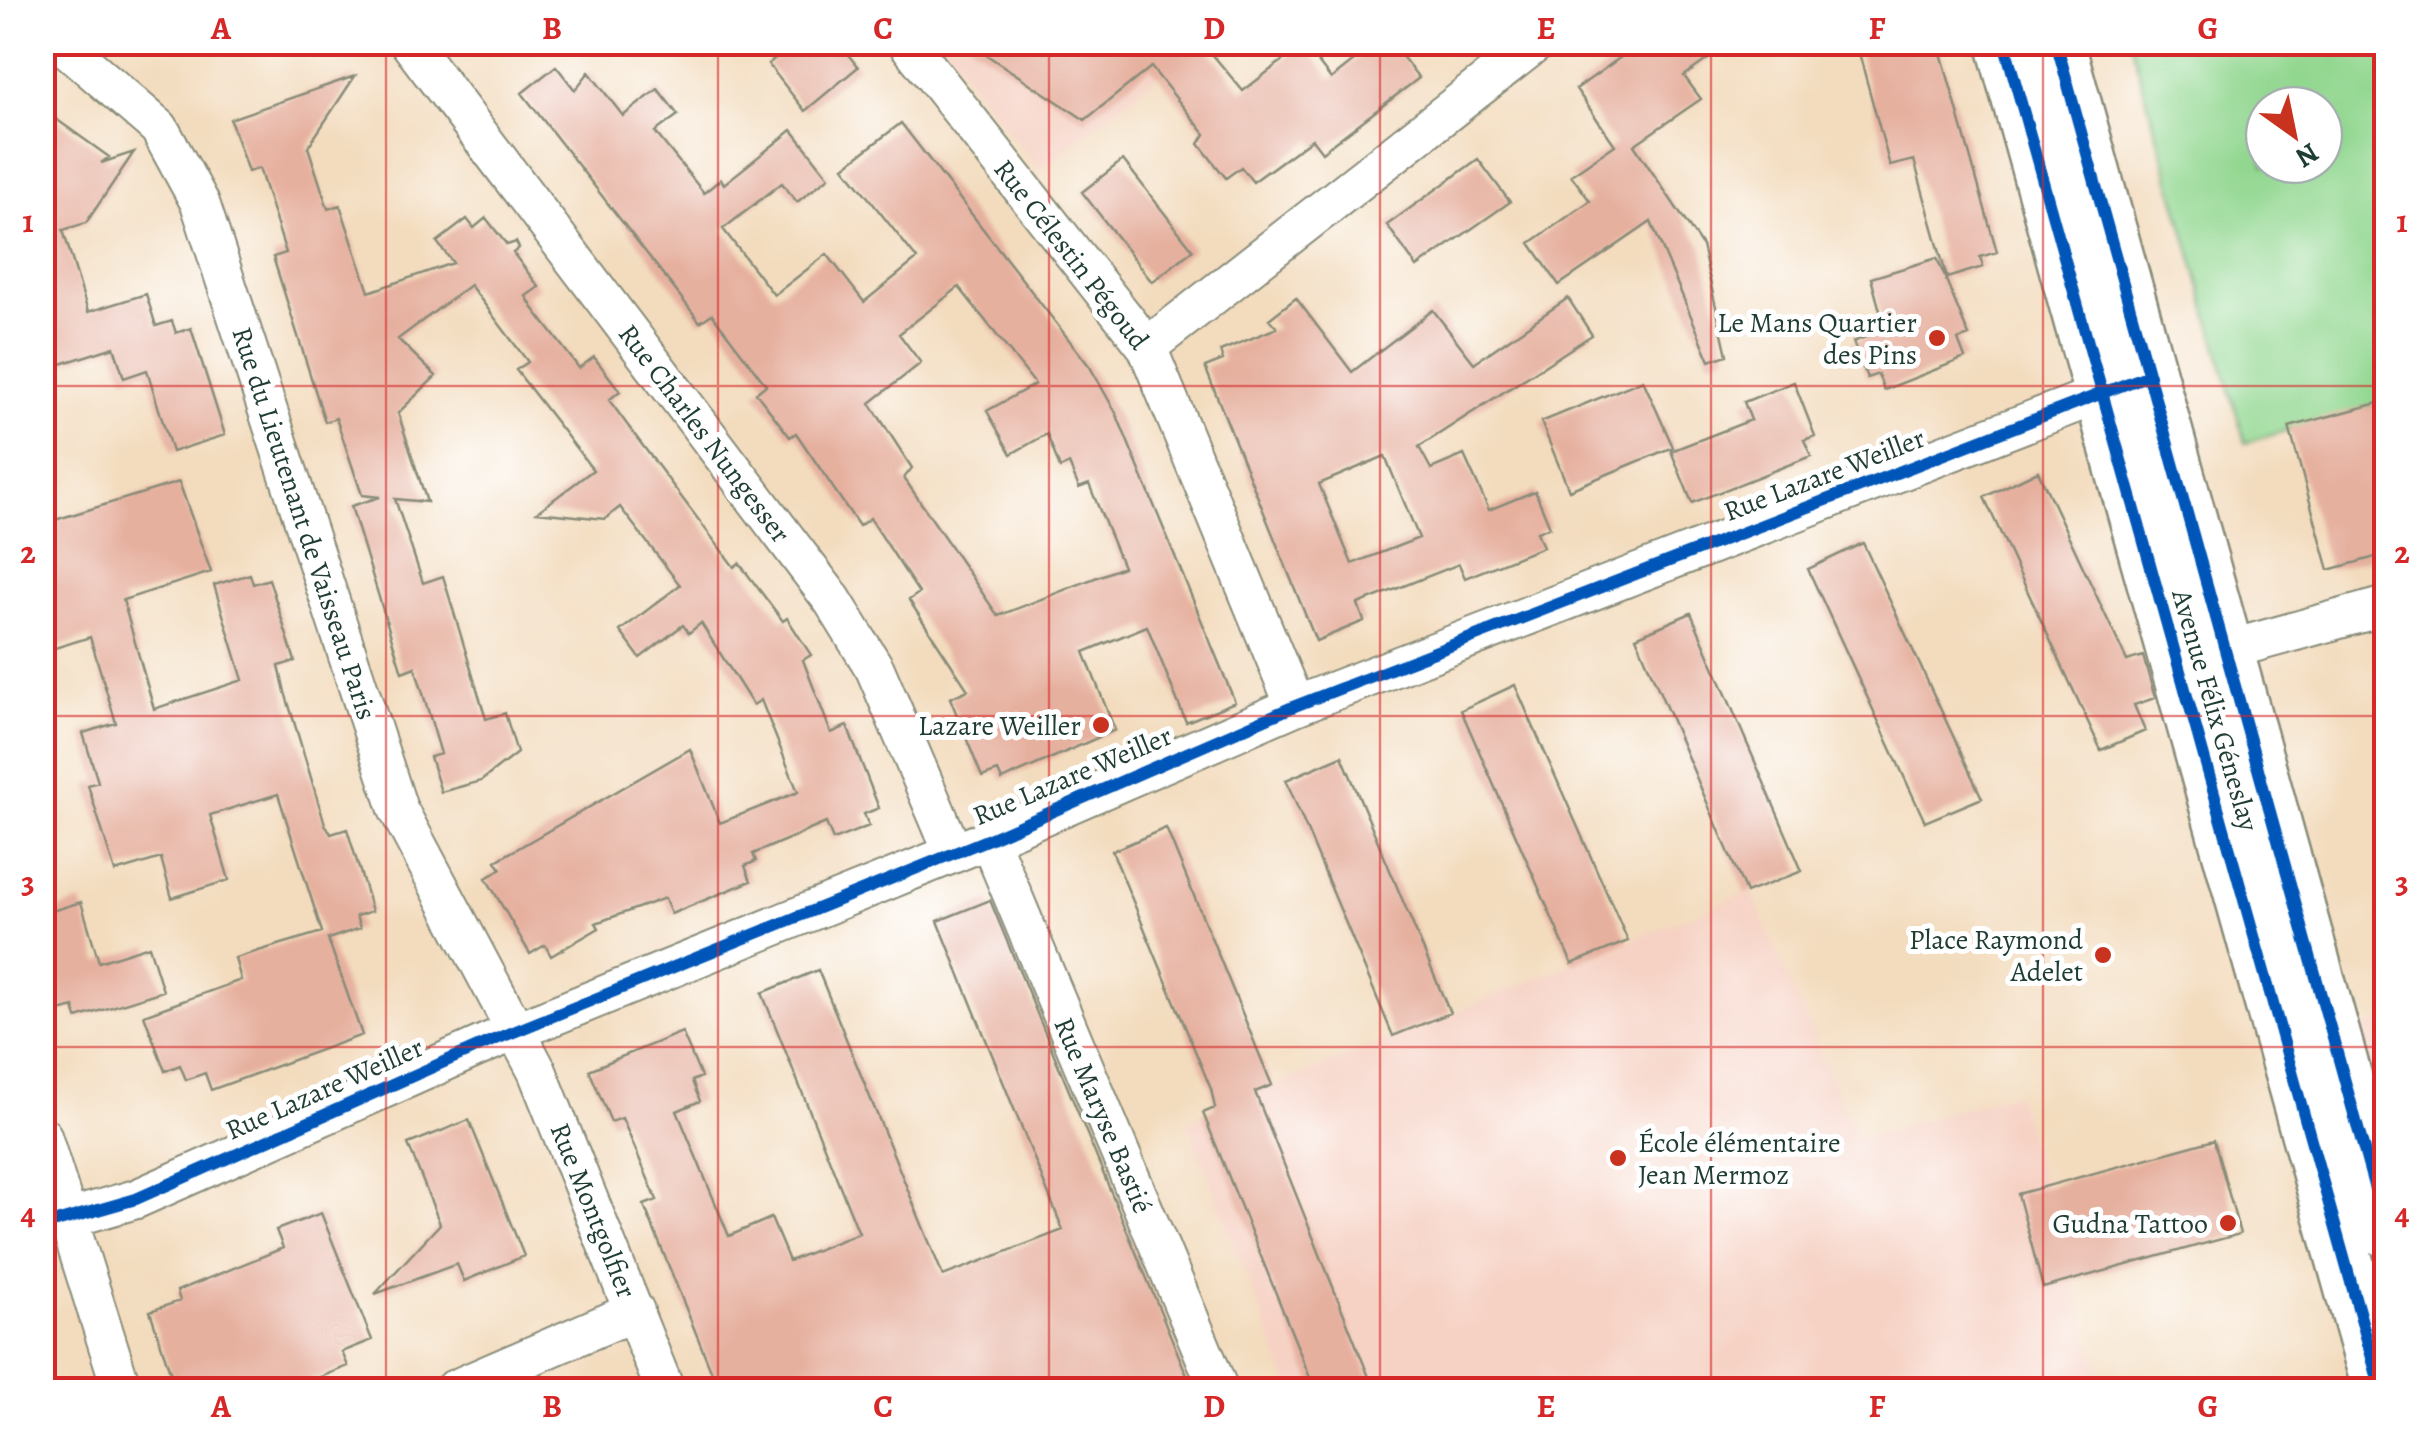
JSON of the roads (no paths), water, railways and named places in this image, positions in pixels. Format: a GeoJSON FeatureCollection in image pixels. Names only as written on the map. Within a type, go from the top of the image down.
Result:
{"type":"FeatureCollection","features":[{"type":"Feature","properties":{"kind":"main road","name":"Avenue Félix Géneslay"},"geometry":{"type":"LineString","coordinates":[[2004,42],[2125,384],[2202,658],[2381,1390]]}},
{"type":"Feature","properties":{"kind":"main road","name":"Avenue Félix Géneslay"},"geometry":{"type":"LineString","coordinates":[[2056,42],[2125,384]]}},
{"type":"Feature","properties":{"kind":"main road","name":"Avenue Félix Géneslay"},"geometry":{"type":"LineString","coordinates":[[2202,658],[2386,1229]]}},
{"type":"Feature","properties":{"kind":"street","name":"Rue du Lieutenant de Vaisseau Paris"},"geometry":{"type":"LineString","coordinates":[[60,42],[159,128],[200,202],[398,809],[516,1032]]}},
{"type":"Feature","properties":{"kind":"street","name":"Rue Charles Nungesser"},"geometry":{"type":"LineString","coordinates":[[409,42],[833,601],[875,669],[953,852]]}},
{"type":"Feature","properties":{"kind":"street","name":"Rue Célestin Pégoud"},"geometry":{"type":"LineString","coordinates":[[907,42],[1147,347],[1296,706]]}},
{"type":"Feature","properties":{"kind":"street"},"geometry":{"type":"LineString","coordinates":[[1147,347],[1536,42]]}},
{"type":"Feature","properties":{"kind":"street","name":"Rue Lazare Weiller"},"geometry":{"type":"LineString","coordinates":[[55,1223],[136,1199],[516,1032],[989,840],[1296,706],[2125,384]]}},
{"type":"Feature","properties":{"kind":"street"},"geometry":{"type":"LineString","coordinates":[[2202,658],[2386,606]]}},
{"type":"Feature","properties":{"kind":"street","name":"Rue Maryse Bastié"},"geometry":{"type":"LineString","coordinates":[[989,840],[1219,1390]]}},
{"type":"Feature","properties":{"kind":"street","name":"Rue Montgolfier"},"geometry":{"type":"LineString","coordinates":[[516,1032],[538,1071],[665,1390]]}},
{"type":"Feature","properties":{"kind":"street"},"geometry":{"type":"LineString","coordinates":[[42,1136],[55,1223],[122,1390]]}},
{"type":"Feature","properties":{"kind":"street"},"geometry":{"type":"LineString","coordinates":[[453,1390],[635,1311]]}},
{"type":"Feature","properties":{"kind":"place","name":"Le Mans Quartier des Pins"},"geometry":{"type":"Point","coordinates":[1937,338]}},
{"type":"Feature","properties":{"kind":"place","name":"Lazare Weiller"},"geometry":{"type":"Point","coordinates":[1101,725]}},
{"type":"Feature","properties":{"kind":"place","name":"Place Raymond Adelet"},"geometry":{"type":"Point","coordinates":[2103,955]}},
{"type":"Feature","properties":{"kind":"place","name":"École élémentaire Jean Mermoz"},"geometry":{"type":"Point","coordinates":[1618,1158]}},
{"type":"Feature","properties":{"kind":"place","name":"Gudna Tattoo"},"geometry":{"type":"Point","coordinates":[2228,1223]}}]}
